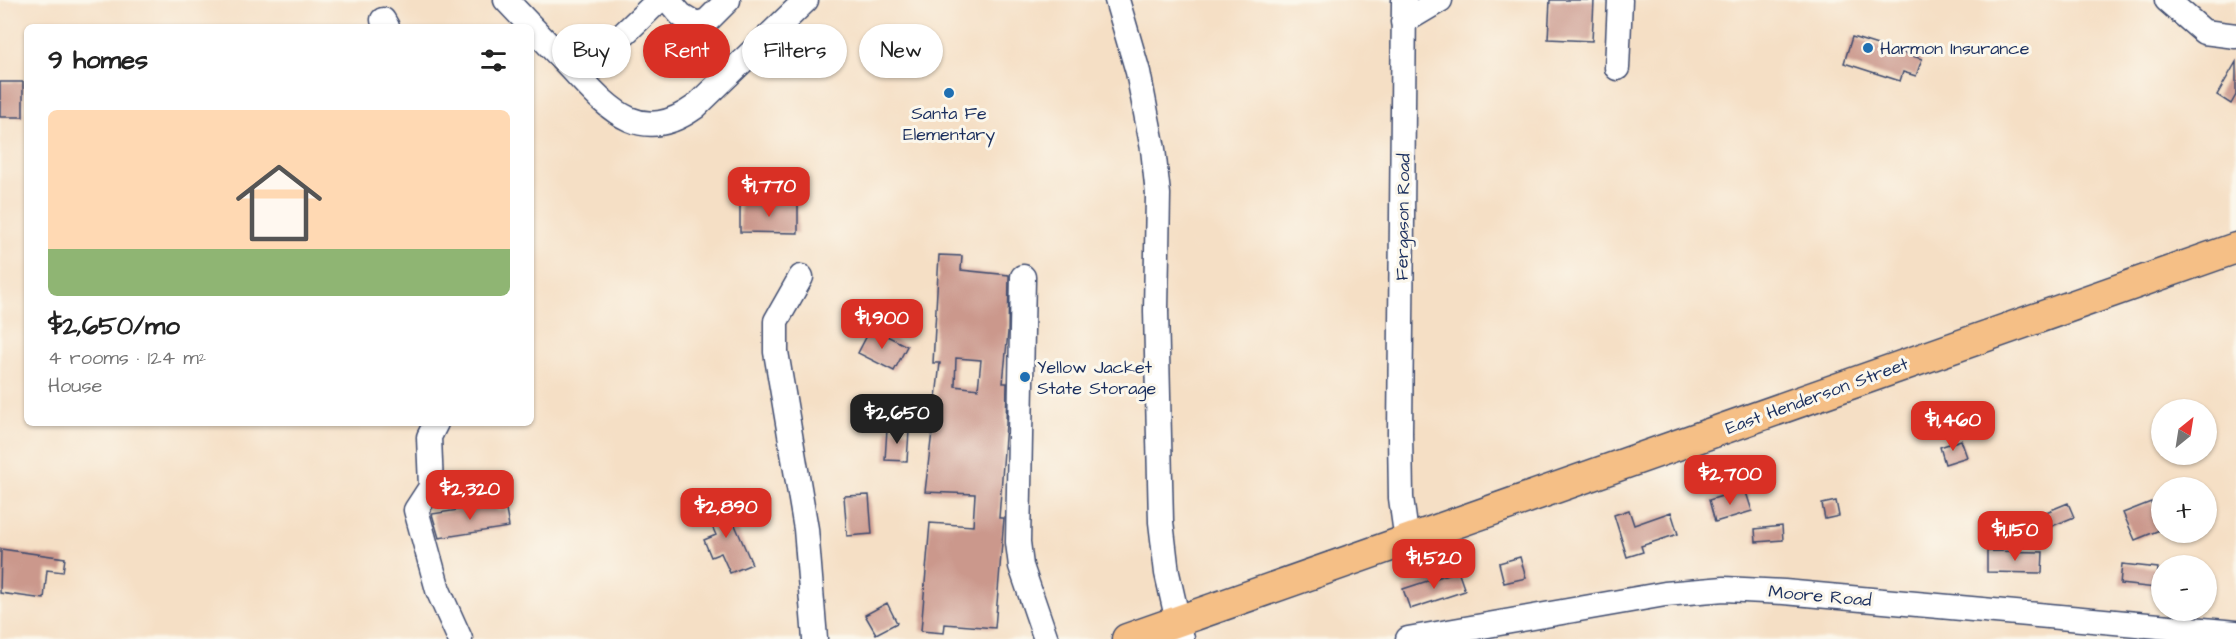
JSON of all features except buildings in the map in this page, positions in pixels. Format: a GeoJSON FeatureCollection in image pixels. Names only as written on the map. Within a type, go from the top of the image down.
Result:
{"type":"FeatureCollection","features":[{"type":"Feature","properties":{"kind":"main road","name":"East Henderson Street"},"geometry":{"type":"LineString","coordinates":[[1127,639],[1179,630],[1407,542],[2236,248]]}},
{"type":"Feature","properties":{"kind":"street"},"geometry":{"type":"LineString","coordinates":[[506,0],[529,24]]}},
{"type":"Feature","properties":{"kind":"street"},"geometry":{"type":"LineString","coordinates":[[631,27],[659,0]]}},
{"type":"Feature","properties":{"kind":"street"},"geometry":{"type":"LineString","coordinates":[[668,0],[681,15],[696,24],[707,21],[728,0]]}},
{"type":"Feature","properties":{"kind":"street"},"geometry":{"type":"LineString","coordinates":[[580,78],[611,110],[638,123],[667,123],[695,108],[806,0]]}},
{"type":"Feature","properties":{"kind":"street"},"geometry":{"type":"LineString","coordinates":[[1117,0],[1137,72],[1153,149],[1158,194],[1156,311],[1161,522],[1167,573],[1179,630]]}},
{"type":"Feature","properties":{"kind":"street"},"geometry":{"type":"LineString","coordinates":[[1404,11],[1440,0]]}},
{"type":"Feature","properties":{"kind":"street"},"geometry":{"type":"LineString","coordinates":[[1617,68],[1620,0]]}},
{"type":"Feature","properties":{"kind":"street"},"geometry":{"type":"LineString","coordinates":[[2167,0],[2204,32],[2236,36]]}},
{"type":"Feature","properties":{"kind":"street","name":"Fergason Road"},"geometry":{"type":"LineString","coordinates":[[1404,11],[1400,433],[1401,498],[1407,542]]}},
{"type":"Feature","properties":{"kind":"street"},"geometry":{"type":"LineString","coordinates":[[534,30],[552,49]]}},
{"type":"Feature","properties":{"kind":"street"},"geometry":{"type":"LineString","coordinates":[[801,277],[776,321],[776,352],[806,529],[815,639]]}},
{"type":"Feature","properties":{"kind":"street"},"geometry":{"type":"LineString","coordinates":[[1023,277],[1018,542],[1022,566],[1046,639]]}},
{"type":"Feature","properties":{"kind":"street"},"geometry":{"type":"LineString","coordinates":[[434,426],[429,437],[431,487],[416,510],[438,590],[459,639]]}},
{"type":"Feature","properties":{"kind":"street","name":"Moore Road"},"geometry":{"type":"LineString","coordinates":[[1408,639],[1665,594],[1724,589],[1784,592],[2236,633]]}},
{"type":"Feature","properties":{"kind":"place","name":"Harmon Insurance"},"geometry":{"type":"Point","coordinates":[1868,48]}},
{"type":"Feature","properties":{"kind":"place","name":"Santa Fe Elementary"},"geometry":{"type":"Point","coordinates":[949,93]}},
{"type":"Feature","properties":{"kind":"place","name":"Yellow Jacket State Storage"},"geometry":{"type":"Point","coordinates":[1025,377]}}]}
